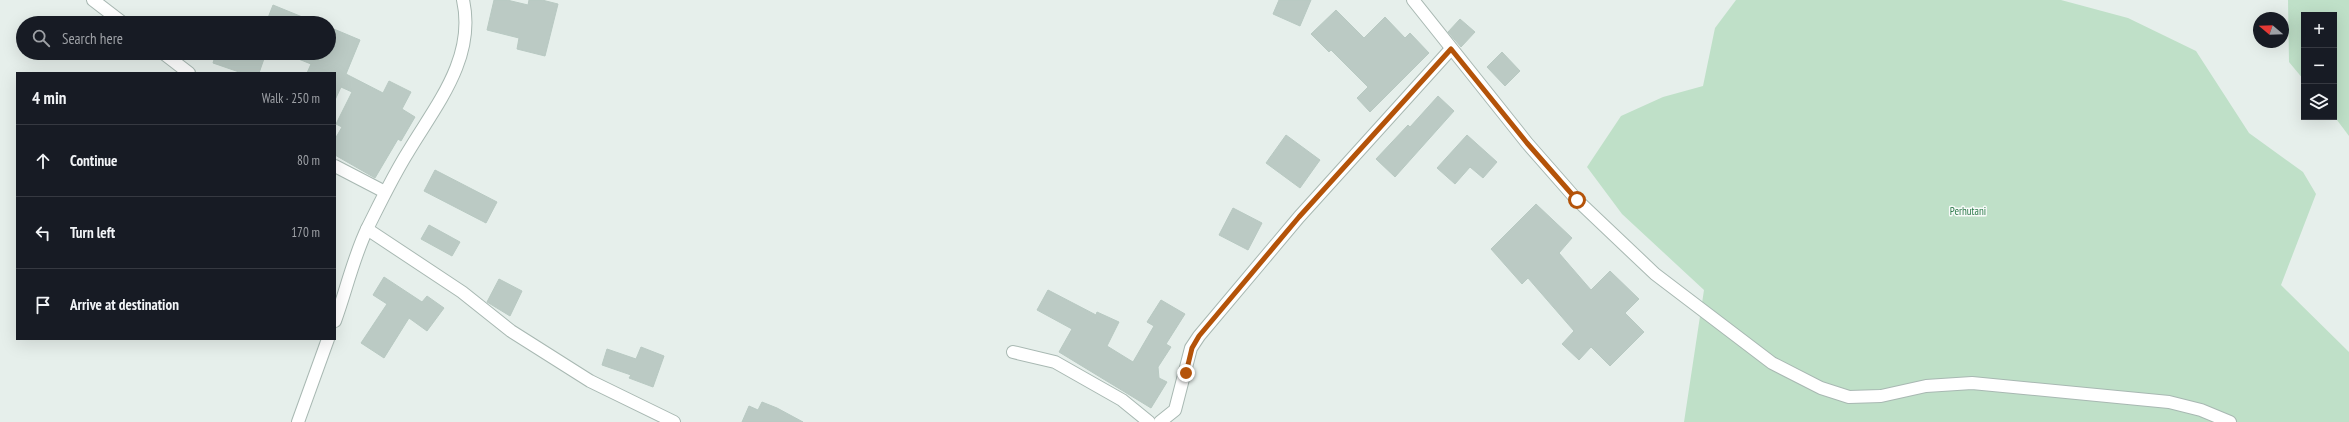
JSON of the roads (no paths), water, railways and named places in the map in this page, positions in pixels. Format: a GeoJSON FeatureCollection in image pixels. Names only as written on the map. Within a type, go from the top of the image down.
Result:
{"type":"FeatureCollection","features":[{"type":"Feature","properties":{"kind":"street"},"geometry":{"type":"LineString","coordinates":[[93,0],[115,16]]}},
{"type":"Feature","properties":{"kind":"street"},"geometry":{"type":"LineString","coordinates":[[336,318],[367,229],[385,192],[446,92],[457,68],[463,47],[467,16],[463,0]]}},
{"type":"Feature","properties":{"kind":"street"},"geometry":{"type":"LineString","coordinates":[[1413,0],[1527,143],[1577,200],[1655,274],[1772,363],[1821,388],[1849,397],[1881,396],[1926,386],[1987,384],[2170,402],[2201,410],[2230,422]]}},
{"type":"Feature","properties":{"kind":"street"},"geometry":{"type":"LineString","coordinates":[[1160,422],[1175,410],[1192,348],[1199,336],[1299,217],[1451,49]]}},
{"type":"Feature","properties":{"kind":"street"},"geometry":{"type":"LineString","coordinates":[[172,60],[189,72]]}},
{"type":"Feature","properties":{"kind":"street"},"geometry":{"type":"LineString","coordinates":[[336,167],[385,192]]}},
{"type":"Feature","properties":{"kind":"street"},"geometry":{"type":"LineString","coordinates":[[367,229],[462,292],[511,331],[577,373],[674,422]]}},
{"type":"Feature","properties":{"kind":"street"},"geometry":{"type":"LineString","coordinates":[[298,422],[328,340]]}},
{"type":"Feature","properties":{"kind":"street"},"geometry":{"type":"LineString","coordinates":[[1013,352],[1055,362],[1122,400],[1149,422]]}},
{"type":"Feature","properties":{"kind":"park label","name":"Perhutani"},"geometry":{"type":"Point","coordinates":[1968,211]}}]}
